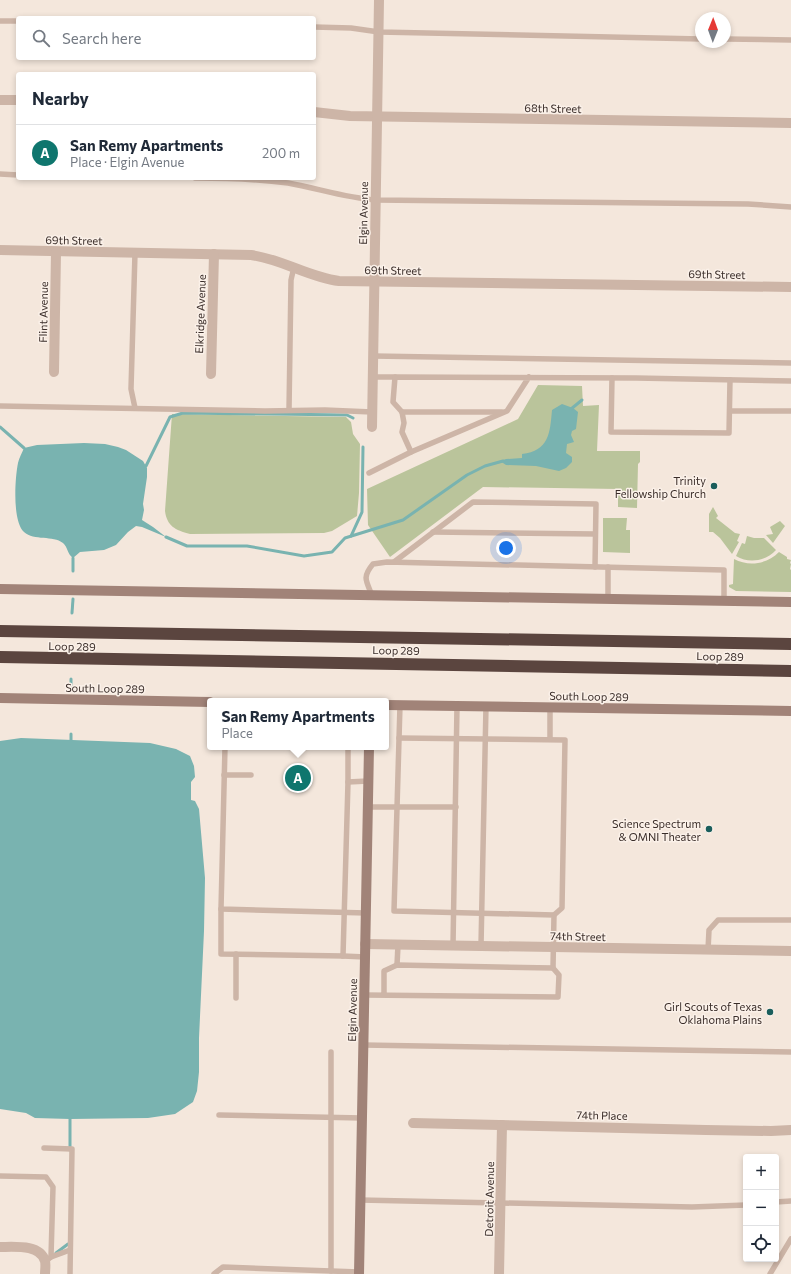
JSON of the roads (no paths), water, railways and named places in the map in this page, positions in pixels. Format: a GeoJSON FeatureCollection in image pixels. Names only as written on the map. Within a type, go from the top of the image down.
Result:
{"type":"FeatureCollection","features":[{"type":"Feature","properties":{"kind":"highway","name":"Loop 289"},"geometry":{"type":"LineString","coordinates":[[0,630],[770,643],[791,642]]}},
{"type":"Feature","properties":{"kind":"highway","name":"Loop 289"},"geometry":{"type":"LineString","coordinates":[[0,658],[791,671]]}},
{"type":"Feature","properties":{"kind":"main road"},"geometry":{"type":"LineString","coordinates":[[0,589],[791,602]]}},
{"type":"Feature","properties":{"kind":"main road","name":"South Loop 289"},"geometry":{"type":"LineString","coordinates":[[0,698],[207,702]]}},
{"type":"Feature","properties":{"kind":"main road","name":"South Loop 289"},"geometry":{"type":"LineString","coordinates":[[389,705],[791,712]]}},
{"type":"Feature","properties":{"kind":"main road","name":"Elgin Avenue"},"geometry":{"type":"LineString","coordinates":[[359,1273],[369,750]]}},
{"type":"Feature","properties":{"kind":"street","name":"Elgin Avenue"},"geometry":{"type":"LineString","coordinates":[[372,427],[379,0]]}},
{"type":"Feature","properties":{"kind":"street"},"geometry":{"type":"LineString","coordinates":[[0,100],[16,100]]}},
{"type":"Feature","properties":{"kind":"street","name":"68th Street"},"geometry":{"type":"LineString","coordinates":[[316,112],[332,115],[377,117],[791,123]]}},
{"type":"Feature","properties":{"kind":"street","name":"69th Street"},"geometry":{"type":"LineString","coordinates":[[0,250],[260,256],[324,279],[339,281],[791,287]]}},
{"type":"Feature","properties":{"kind":"street","name":"Flint Avenue"},"geometry":{"type":"LineString","coordinates":[[54,372],[56,252]]}},
{"type":"Feature","properties":{"kind":"street","name":"Elkridge Avenue"},"geometry":{"type":"LineString","coordinates":[[211,374],[214,254]]}},
{"type":"Feature","properties":{"kind":"street","name":"74th Street"},"geometry":{"type":"LineString","coordinates":[[365,944],[791,951]]}},
{"type":"Feature","properties":{"kind":"street","name":"74th Place"},"geometry":{"type":"LineString","coordinates":[[413,1123],[791,1130]]}},
{"type":"Feature","properties":{"kind":"street","name":"Detroit Avenue"},"geometry":{"type":"LineString","coordinates":[[499,1274],[502,1125]]}},
{"type":"Feature","properties":{"kind":"street"},"geometry":{"type":"LineString","coordinates":[[0,1247],[30,1248],[46,1258],[45,1274]]}},
{"type":"Feature","properties":{"kind":"lane"},"geometry":{"type":"LineString","coordinates":[[0,21],[16,21]]}},
{"type":"Feature","properties":{"kind":"lane"},"geometry":{"type":"LineString","coordinates":[[316,27],[351,28],[379,32],[695,39]]}},
{"type":"Feature","properties":{"kind":"lane"},"geometry":{"type":"LineString","coordinates":[[731,39],[791,40]]}},
{"type":"Feature","properties":{"kind":"lane"},"geometry":{"type":"LineString","coordinates":[[0,174],[16,175]]}},
{"type":"Feature","properties":{"kind":"lane"},"geometry":{"type":"LineString","coordinates":[[258,180],[289,183],[358,199],[376,200],[748,204],[791,207]]}},
{"type":"Feature","properties":{"kind":"lane"},"geometry":{"type":"LineString","coordinates":[[135,253],[131,389],[135,408]]}},
{"type":"Feature","properties":{"kind":"lane"},"geometry":{"type":"LineString","coordinates":[[289,410],[291,280],[294,267]]}},
{"type":"Feature","properties":{"kind":"lane"},"geometry":{"type":"LineString","coordinates":[[373,356],[791,363]]}},
{"type":"Feature","properties":{"kind":"lane"},"geometry":{"type":"LineString","coordinates":[[373,377],[612,378],[791,381]]}},
{"type":"Feature","properties":{"kind":"lane"},"geometry":{"type":"LineString","coordinates":[[395,377],[393,402],[402,412],[404,423],[402,432],[411,452]]}},
{"type":"Feature","properties":{"kind":"lane"},"geometry":{"type":"LineString","coordinates":[[369,473],[411,452],[508,411],[529,378]]}},
{"type":"Feature","properties":{"kind":"lane"},"geometry":{"type":"LineString","coordinates":[[612,378],[611,432],[729,433],[730,380]]}},
{"type":"Feature","properties":{"kind":"lane"},"geometry":{"type":"LineString","coordinates":[[0,406],[372,412]]}},
{"type":"Feature","properties":{"kind":"lane"},"geometry":{"type":"LineString","coordinates":[[730,411],[791,412]]}},
{"type":"Feature","properties":{"kind":"lane"},"geometry":{"type":"LineString","coordinates":[[402,412],[506,412]]}},
{"type":"Feature","properties":{"kind":"lane"},"geometry":{"type":"LineString","coordinates":[[394,562],[473,502],[596,504],[595,567]]}},
{"type":"Feature","properties":{"kind":"lane"},"geometry":{"type":"LineString","coordinates":[[433,532],[596,534]]}},
{"type":"Feature","properties":{"kind":"lane"},"geometry":{"type":"LineString","coordinates":[[372,595],[366,583],[366,575],[369,569],[373,564],[379,562],[394,562],[724,570],[724,601]]}},
{"type":"Feature","properties":{"kind":"lane"},"geometry":{"type":"LineString","coordinates":[[608,567],[608,599]]}},
{"type":"Feature","properties":{"kind":"lane"},"geometry":{"type":"LineString","coordinates":[[399,738],[565,740],[562,908],[554,915],[394,912],[399,738],[400,705]]}},
{"type":"Feature","properties":{"kind":"lane"},"geometry":{"type":"LineString","coordinates":[[453,946],[458,706]]}},
{"type":"Feature","properties":{"kind":"lane"},"geometry":{"type":"LineString","coordinates":[[481,946],[486,706]]}},
{"type":"Feature","properties":{"kind":"lane"},"geometry":{"type":"LineString","coordinates":[[550,707],[550,739]]}},
{"type":"Feature","properties":{"kind":"lane"},"geometry":{"type":"LineString","coordinates":[[225,750],[221,954],[365,957]]}},
{"type":"Feature","properties":{"kind":"lane"},"geometry":{"type":"LineString","coordinates":[[344,956],[348,750]]}},
{"type":"Feature","properties":{"kind":"lane"},"geometry":{"type":"LineString","coordinates":[[224,775],[250,775]]}},
{"type":"Feature","properties":{"kind":"lane"},"geometry":{"type":"LineString","coordinates":[[348,782],[368,781]]}},
{"type":"Feature","properties":{"kind":"lane"},"geometry":{"type":"LineString","coordinates":[[368,807],[456,807]]}},
{"type":"Feature","properties":{"kind":"lane"},"geometry":{"type":"LineString","coordinates":[[221,909],[366,913]]}},
{"type":"Feature","properties":{"kind":"lane"},"geometry":{"type":"LineString","coordinates":[[364,995],[558,996],[559,975],[553,968],[554,915]]}},
{"type":"Feature","properties":{"kind":"lane"},"geometry":{"type":"LineString","coordinates":[[708,950],[709,930],[718,920],[791,920]]}},
{"type":"Feature","properties":{"kind":"lane"},"geometry":{"type":"LineString","coordinates":[[397,965],[398,945]]}},
{"type":"Feature","properties":{"kind":"lane"},"geometry":{"type":"LineString","coordinates":[[236,954],[236,998]]}},
{"type":"Feature","properties":{"kind":"lane"},"geometry":{"type":"LineString","coordinates":[[384,995],[384,971],[397,965],[553,968]]}},
{"type":"Feature","properties":{"kind":"lane"},"geometry":{"type":"LineString","coordinates":[[363,1045],[791,1052]]}},
{"type":"Feature","properties":{"kind":"lane"},"geometry":{"type":"LineString","coordinates":[[331,1272],[332,1052]]}},
{"type":"Feature","properties":{"kind":"lane"},"geometry":{"type":"LineString","coordinates":[[219,1115],[362,1118]]}},
{"type":"Feature","properties":{"kind":"lane"},"geometry":{"type":"LineString","coordinates":[[44,1148],[72,1149],[70,1274]]}},
{"type":"Feature","properties":{"kind":"lane"},"geometry":{"type":"LineString","coordinates":[[0,1176],[46,1177],[53,1186],[46,1258],[70,1250]]}},
{"type":"Feature","properties":{"kind":"lane"},"geometry":{"type":"LineString","coordinates":[[360,1200],[692,1207],[743,1205]]}},
{"type":"Feature","properties":{"kind":"lane"},"geometry":{"type":"LineString","coordinates":[[779,1202],[791,1201]]}},
{"type":"Feature","properties":{"kind":"lane"},"geometry":{"type":"LineString","coordinates":[[770,1274],[791,1239]]}},
{"type":"Feature","properties":{"kind":"lane"},"geometry":{"type":"LineString","coordinates":[[214,1274],[224,1267],[359,1273]]}},
{"type":"Feature","properties":{"kind":"water"},"geometry":{"type":"Polygon","coordinates":[[[562,404],[573,408],[578,412],[576,429],[572,431],[571,435],[574,442],[567,444],[566,453],[572,457],[572,462],[566,468],[559,471],[536,466],[506,465],[500,461],[522,458],[522,454],[538,449],[543,445],[549,433],[552,410],[562,404]]]}},
{"type":"Feature","properties":{"kind":"water"},"geometry":{"type":"Polygon","coordinates":[[[84,443],[105,444],[118,447],[126,450],[143,461],[147,468],[147,477],[142,520],[166,537],[136,526],[116,545],[104,550],[80,552],[73,558],[63,543],[54,539],[28,535],[24,532],[18,519],[15,499],[18,463],[24,448],[37,445],[84,443]]]}},
{"type":"Feature","properties":{"kind":"water"},"geometry":{"type":"Polygon","coordinates":[[[21,738],[150,743],[176,749],[190,756],[194,766],[195,777],[191,782],[191,800],[195,801],[199,809],[205,878],[199,1072],[197,1091],[193,1102],[175,1114],[148,1118],[35,1118],[26,1113],[0,1109],[0,741],[21,738]]]}},
{"type":"Feature","properties":{"kind":"waterway"},"geometry":{"type":"LineString","coordinates":[[571,409],[582,400]]}},
{"type":"Feature","properties":{"kind":"waterway"},"geometry":{"type":"LineString","coordinates":[[146,466],[170,417],[183,413],[347,415],[353,418]]}},
{"type":"Feature","properties":{"kind":"waterway"},"geometry":{"type":"LineString","coordinates":[[0,427],[24,448]]}},
{"type":"Feature","properties":{"kind":"waterway"},"geometry":{"type":"LineString","coordinates":[[351,536],[362,512],[363,447]]}},
{"type":"Feature","properties":{"kind":"waterway"},"geometry":{"type":"LineString","coordinates":[[166,537],[187,546],[247,546],[304,556],[332,552],[345,538],[403,520],[467,475],[485,466],[503,461]]}},
{"type":"Feature","properties":{"kind":"waterway"},"geometry":{"type":"LineString","coordinates":[[73,558],[73,571]]}},
{"type":"Feature","properties":{"kind":"waterway"},"geometry":{"type":"LineString","coordinates":[[72,613],[73,599]]}},
{"type":"Feature","properties":{"kind":"waterway"},"geometry":{"type":"LineString","coordinates":[[71,679],[71,687]]}},
{"type":"Feature","properties":{"kind":"waterway"},"geometry":{"type":"LineString","coordinates":[[71,734],[71,740]]}},
{"type":"Feature","properties":{"kind":"waterway"},"geometry":{"type":"LineString","coordinates":[[70,1119],[70,1150]]}},
{"type":"Feature","properties":{"kind":"waterway"},"geometry":{"type":"LineString","coordinates":[[56,1253],[68,1244]]}},
{"type":"Feature","properties":{"kind":"place","name":"Trinity Fellowship Church"},"geometry":{"type":"Point","coordinates":[714,486]}},
{"type":"Feature","properties":{"kind":"place","name":"San Remy Apartments"},"geometry":{"type":"Point","coordinates":[298,778]}},
{"type":"Feature","properties":{"kind":"place","name":"Science Spectrum & OMNI Theater"},"geometry":{"type":"Point","coordinates":[709,829]}},
{"type":"Feature","properties":{"kind":"place","name":"Girl Scouts of Texas Oklahoma Plains"},"geometry":{"type":"Point","coordinates":[770,1012]}}]}
